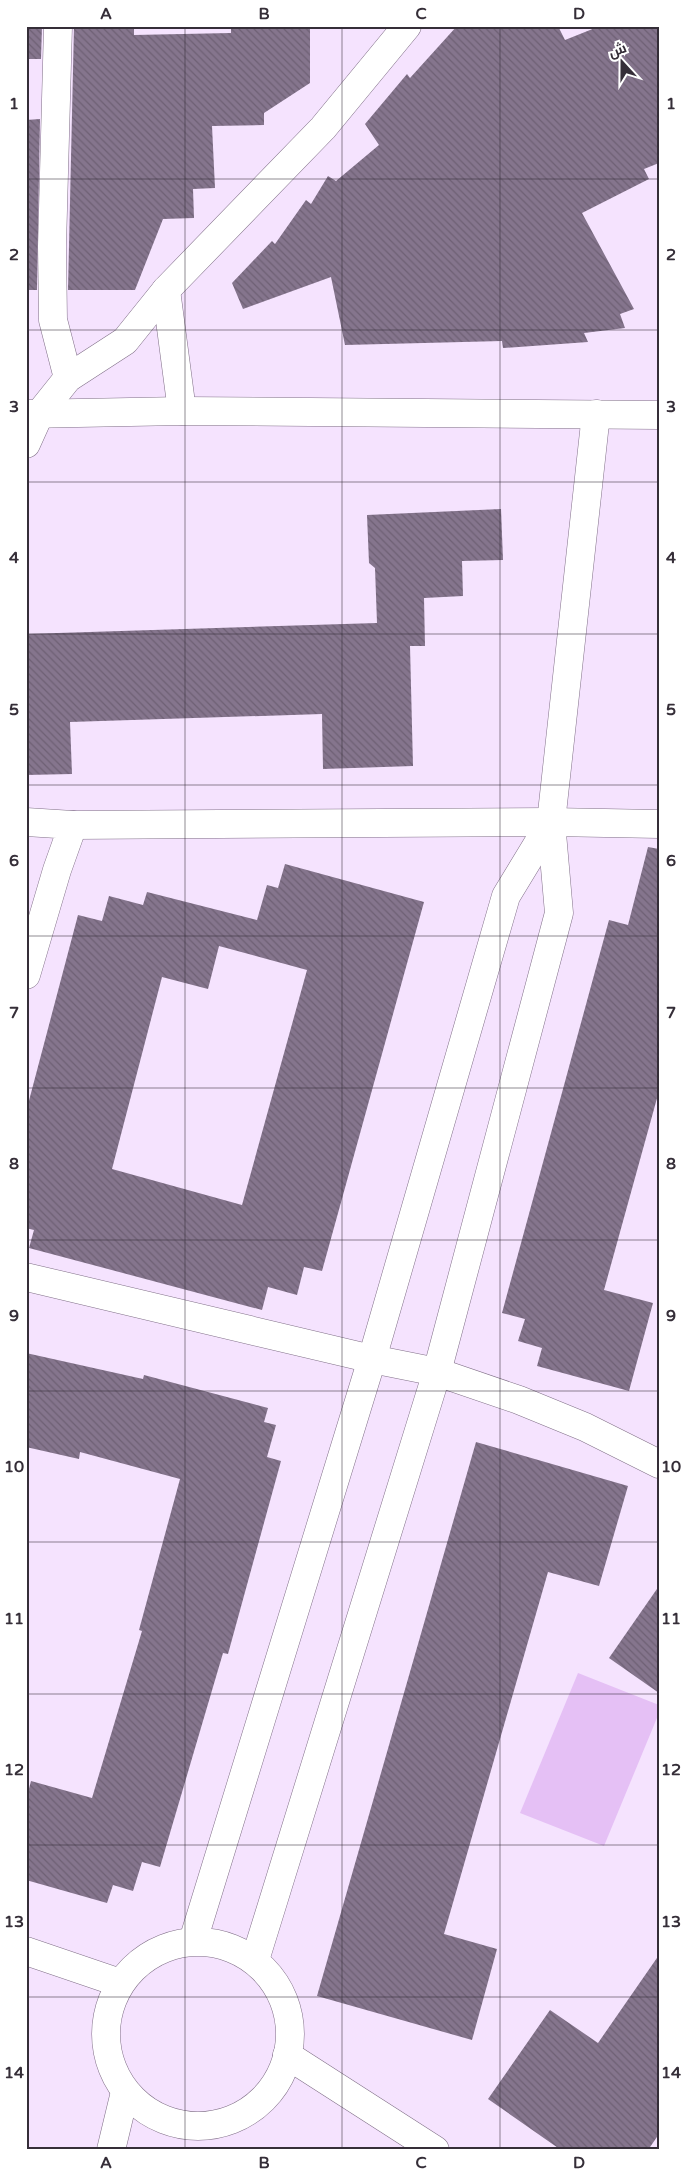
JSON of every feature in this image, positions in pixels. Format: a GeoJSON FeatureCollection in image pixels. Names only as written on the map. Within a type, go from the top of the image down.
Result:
{"type":"FeatureCollection","features":[{"type":"Feature","properties":{"kind":"street"},"geometry":{"type":"LineString","coordinates":[[58,26],[52,246],[53,320],[68,378]]}},
{"type":"Feature","properties":{"kind":"street"},"geometry":{"type":"LineString","coordinates":[[26,444],[33,414],[68,378],[125,342],[166,290],[322,128],[407,26]]}},
{"type":"Feature","properties":{"kind":"street"},"geometry":{"type":"LineString","coordinates":[[166,290],[182,411]]}},
{"type":"Feature","properties":{"kind":"street"},"geometry":{"type":"LineString","coordinates":[[33,414],[182,411],[659,414]]}},
{"type":"Feature","properties":{"kind":"street"},"geometry":{"type":"LineString","coordinates":[[255,1960],[437,1372],[559,913],[551,822],[596,414]]}},
{"type":"Feature","properties":{"kind":"street"},"geometry":{"type":"LineString","coordinates":[[26,822],[73,825],[551,822],[659,824]]}},
{"type":"Feature","properties":{"kind":"street"},"geometry":{"type":"LineString","coordinates":[[193,1941],[372,1359],[506,896],[551,822]]}},
{"type":"Feature","properties":{"kind":"street"},"geometry":{"type":"LineString","coordinates":[[26,975],[57,870],[73,825]]}},
{"type":"Feature","properties":{"kind":"street"},"geometry":{"type":"LineString","coordinates":[[26,1276],[372,1359],[437,1372],[520,1400],[585,1427],[659,1464]]}},
{"type":"Feature","properties":{"kind":"street"},"geometry":{"type":"LineString","coordinates":[[193,1941],[215,1943],[236,1949],[255,1960],[272,1977],[284,1998],[291,2022],[288,2055],[283,2072],[268,2095],[247,2112],[192,2138],[145,2110],[125,2092],[111,2067],[105,2038],[108,2010],[120,1983],[140,1962],[165,1947],[193,1941]]}},
{"type":"Feature","properties":{"kind":"street"},"geometry":{"type":"LineString","coordinates":[[26,1951],[120,1983]]}},
{"type":"Feature","properties":{"kind":"street"},"geometry":{"type":"LineString","coordinates":[[288,2055],[435,2150]]}},
{"type":"Feature","properties":{"kind":"street"},"geometry":{"type":"LineString","coordinates":[[111,2150],[125,2092]]}},
{"type":"Feature","properties":{"kind":"shaded area"},"geometry":{"type":"Polygon","coordinates":[[[578,1673],[659,1705],[659,1713],[604,1846],[520,1813],[578,1673]]]}},
{"type":"Feature","properties":{"kind":"building"},"geometry":{"type":"Polygon","coordinates":[[[26,26],[42,26],[41,59],[26,59],[26,26]]]}},
{"type":"Feature","properties":{"kind":"building"},"geometry":{"type":"Polygon","coordinates":[[[74,26],[134,26],[134,35],[231,33],[231,26],[310,26],[310,83],[264,113],[264,125],[212,126],[215,188],[193,189],[194,218],[163,219],[135,290],[68,290],[74,26]]]}},
{"type":"Feature","properties":{"kind":"building"},"geometry":{"type":"Polygon","coordinates":[[[457,26],[558,26],[565,40],[600,26],[659,26],[659,163],[644,169],[649,179],[582,213],[634,309],[620,314],[625,328],[584,333],[588,342],[503,348],[502,341],[345,345],[331,277],[243,309],[232,283],[272,241],[275,244],[306,200],[311,204],[328,176],[336,181],[379,145],[365,124],[407,74],[410,78],[457,26]]]}},
{"type":"Feature","properties":{"kind":"building"},"geometry":{"type":"Polygon","coordinates":[[[40,119],[37,290],[26,290],[26,120],[40,119]]]}},
{"type":"Feature","properties":{"kind":"building"},"geometry":{"type":"Polygon","coordinates":[[[501,509],[503,560],[462,561],[463,596],[424,598],[425,646],[410,646],[413,766],[323,769],[322,714],[70,722],[72,774],[26,775],[26,634],[377,623],[375,568],[369,563],[367,515],[501,509]]]}},
{"type":"Feature","properties":{"kind":"building"},"geometry":{"type":"Polygon","coordinates":[[[648,847],[659,849],[659,1091],[604,1290],[653,1303],[629,1391],[537,1366],[542,1348],[518,1341],[525,1319],[502,1313],[609,920],[628,925],[648,847]]]}},
{"type":"Feature","properties":{"kind":"building"},"geometry":{"type":"Polygon","coordinates":[[[285,864],[424,902],[322,1271],[304,1267],[297,1295],[268,1287],[262,1310],[29,1248],[34,1230],[26,1228],[26,1112],[78,915],[102,921],[109,896],[143,905],[147,892],[257,920],[267,885],[278,888],[285,864]],[[219,946],[208,989],[162,977],[112,1169],[242,1205],[307,970],[219,946]]]}},
{"type":"Feature","properties":{"kind":"building"},"geometry":{"type":"Polygon","coordinates":[[[26,1353],[143,1379],[144,1375],[268,1408],[264,1422],[276,1425],[267,1457],[281,1461],[228,1654],[223,1653],[160,1867],[142,1862],[133,1891],[113,1885],[107,1903],[26,1880],[26,1800],[31,1781],[92,1798],[142,1631],[139,1630],[180,1479],[80,1452],[79,1459],[26,1447],[26,1353]]]}},
{"type":"Feature","properties":{"kind":"building"},"geometry":{"type":"Polygon","coordinates":[[[476,1442],[628,1486],[599,1586],[548,1572],[444,1934],[497,1949],[472,2040],[317,1996],[476,1442]]]}},
{"type":"Feature","properties":{"kind":"building"},"geometry":{"type":"Polygon","coordinates":[[[659,1586],[659,1693],[609,1658],[659,1586]]]}},
{"type":"Feature","properties":{"kind":"building"},"geometry":{"type":"Polygon","coordinates":[[[659,1955],[659,2134],[648,2150],[561,2150],[488,2099],[550,2010],[598,2043],[659,1955]]]}}]}
